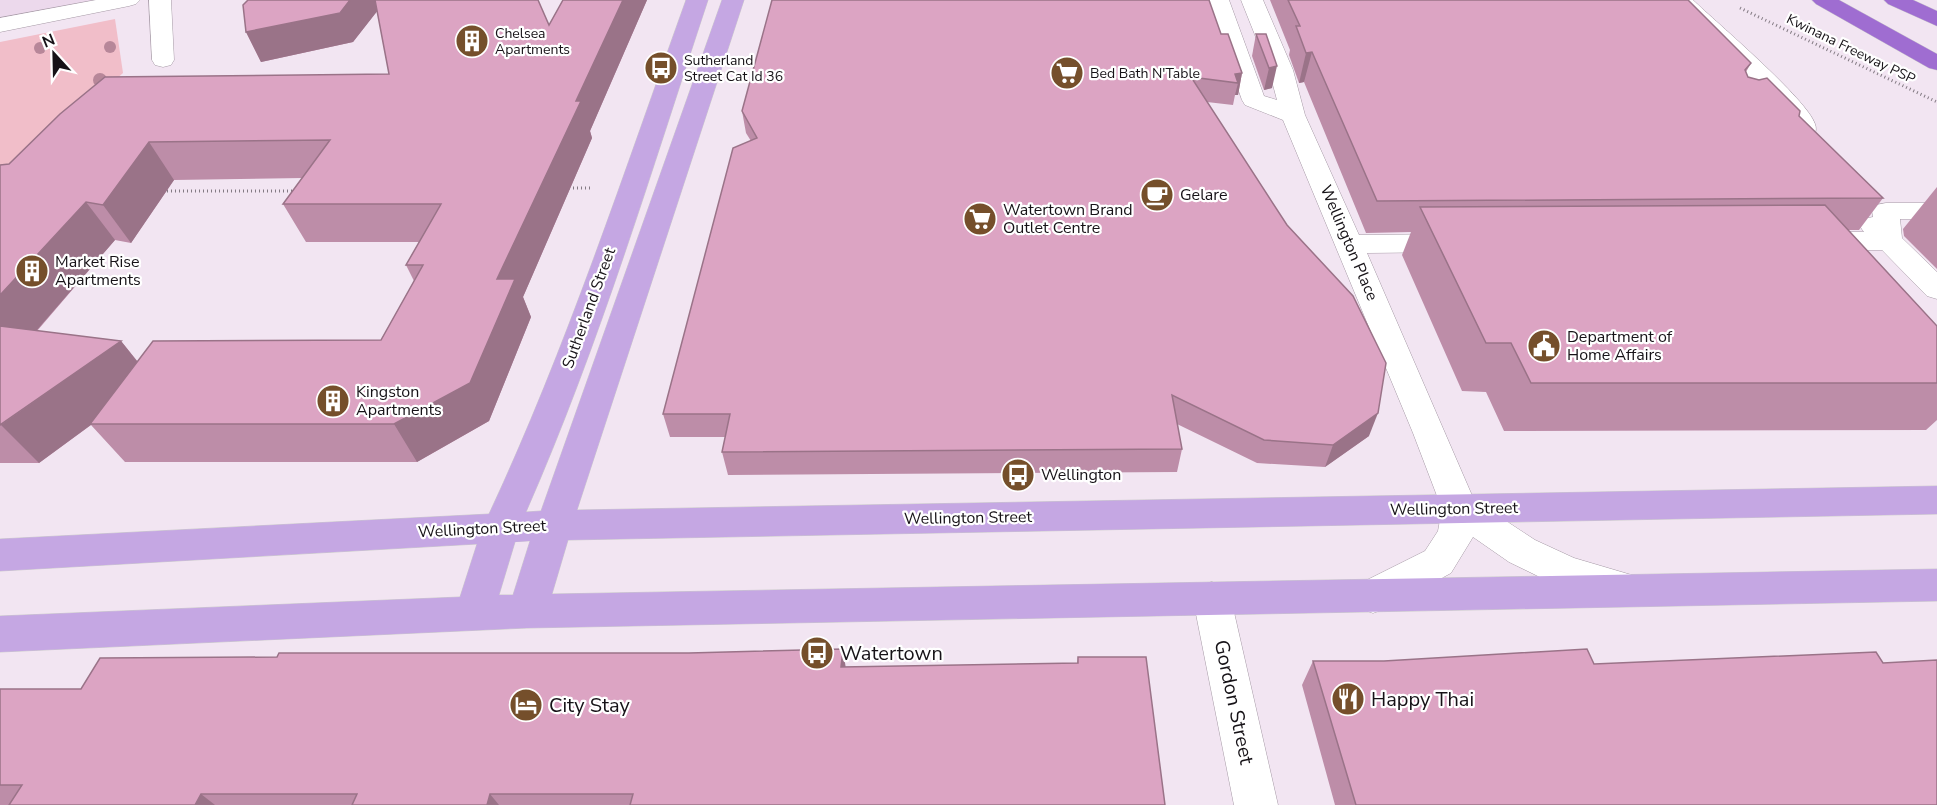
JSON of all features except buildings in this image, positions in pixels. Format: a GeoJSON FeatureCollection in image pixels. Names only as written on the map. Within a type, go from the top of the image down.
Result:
{"type":"FeatureCollection","features":[{"type":"Feature","properties":{"kind":"highway"},"geometry":{"type":"LineString","coordinates":[[1823,0],[1937,63]]}},
{"type":"Feature","properties":{"kind":"highway"},"geometry":{"type":"LineString","coordinates":[[1895,0],[1937,18]]}},
{"type":"Feature","properties":{"kind":"main road","name":"Sutherland Street"},"geometry":{"type":"LineString","coordinates":[[474,614],[501,528],[533,457],[591,307],[697,0]]}},
{"type":"Feature","properties":{"kind":"main road"},"geometry":{"type":"LineString","coordinates":[[527,611],[554,525],[733,0]]}},
{"type":"Feature","properties":{"kind":"main road","name":"Wellington Street"},"geometry":{"type":"LineString","coordinates":[[0,555],[554,525],[1937,500]]}},
{"type":"Feature","properties":{"kind":"main road"},"geometry":{"type":"LineString","coordinates":[[0,634],[527,611],[1937,585]]}},
{"type":"Feature","properties":{"kind":"street"},"geometry":{"type":"LineString","coordinates":[[0,26],[129,0]]}},
{"type":"Feature","properties":{"kind":"street"},"geometry":{"type":"LineString","coordinates":[[159,0],[163,60]]}},
{"type":"Feature","properties":{"kind":"street"},"geometry":{"type":"LineString","coordinates":[[1218,0],[1254,100],[1293,115]]}},
{"type":"Feature","properties":{"kind":"street","name":"Wellington Place"},"geometry":{"type":"LineString","coordinates":[[1252,0],[1281,70],[1293,115],[1430,433],[1460,509]]}},
{"type":"Feature","properties":{"kind":"street"},"geometry":{"type":"LineString","coordinates":[[1660,0],[1750,96]]}},
{"type":"Feature","properties":{"kind":"street"},"geometry":{"type":"LineString","coordinates":[[1681,0],[1794,109],[1805,131],[1802,138],[1793,145],[1817,169]]}},
{"type":"Feature","properties":{"kind":"street"},"geometry":{"type":"LineString","coordinates":[[1857,209],[1937,289]]}},
{"type":"Feature","properties":{"kind":"street"},"geometry":{"type":"LineString","coordinates":[[1888,241],[1886,211],[1937,211]]}},
{"type":"Feature","properties":{"kind":"street"},"geometry":{"type":"LineString","coordinates":[[1792,242],[1888,241]]}},
{"type":"Feature","properties":{"kind":"street"},"geometry":{"type":"LineString","coordinates":[[1349,244],[1481,243]]}},
{"type":"Feature","properties":{"kind":"street"},"geometry":{"type":"LineString","coordinates":[[1373,596],[1438,562],[1456,534],[1460,509],[1522,551],[1565,572],[1629,591]]}},
{"type":"Feature","properties":{"kind":"street","name":"Gordon Street"},"geometry":{"type":"LineString","coordinates":[[1212,599],[1256,805]]}},
{"type":"Feature","properties":{"kind":"path","name":"Kwinana Freeway PSP"},"geometry":{"type":"LineString","coordinates":[[1733,5],[1937,102]]}},
{"type":"Feature","properties":{"kind":"path"},"geometry":{"type":"LineString","coordinates":[[554,188],[600,188]]}},
{"type":"Feature","properties":{"kind":"path"},"geometry":{"type":"LineString","coordinates":[[161,191],[297,191]]}},
{"type":"Feature","properties":{"kind":"shaded area"},"geometry":{"type":"Polygon","coordinates":[[[0,0],[136,0],[0,27],[0,0]]]}},
{"type":"Feature","properties":{"kind":"shaded area"},"geometry":{"type":"Polygon","coordinates":[[[115,19],[123,73],[0,181],[0,42],[115,19]]]}},
{"type":"Feature","properties":{"kind":"place","name":"Chelsea Apartments"},"geometry":{"type":"Point","coordinates":[472,41]}},
{"type":"Feature","properties":{"kind":"place","name":"Sutherland Street Cat Id 36"},"geometry":{"type":"Point","coordinates":[661,68]}},
{"type":"Feature","properties":{"kind":"place","name":"Bed Bath N'Table"},"geometry":{"type":"Point","coordinates":[1067,73]}},
{"type":"Feature","properties":{"kind":"place","name":"Gelare"},"geometry":{"type":"Point","coordinates":[1157,195]}},
{"type":"Feature","properties":{"kind":"place","name":"Watertown Brand Outlet Centre"},"geometry":{"type":"Point","coordinates":[980,219]}},
{"type":"Feature","properties":{"kind":"place","name":"Market Rise Apartments"},"geometry":{"type":"Point","coordinates":[32,271]}},
{"type":"Feature","properties":{"kind":"place","name":"Department of Home Affairs"},"geometry":{"type":"Point","coordinates":[1544,346]}},
{"type":"Feature","properties":{"kind":"place","name":"Kingston Apartments"},"geometry":{"type":"Point","coordinates":[333,401]}},
{"type":"Feature","properties":{"kind":"place","name":"Wellington"},"geometry":{"type":"Point","coordinates":[1018,475]}},
{"type":"Feature","properties":{"kind":"place","name":"Watertown"},"geometry":{"type":"Point","coordinates":[817,653]}},
{"type":"Feature","properties":{"kind":"place","name":"Happy Thai"},"geometry":{"type":"Point","coordinates":[1348,699]}},
{"type":"Feature","properties":{"kind":"place","name":"City Stay"},"geometry":{"type":"Point","coordinates":[526,705]}}]}
